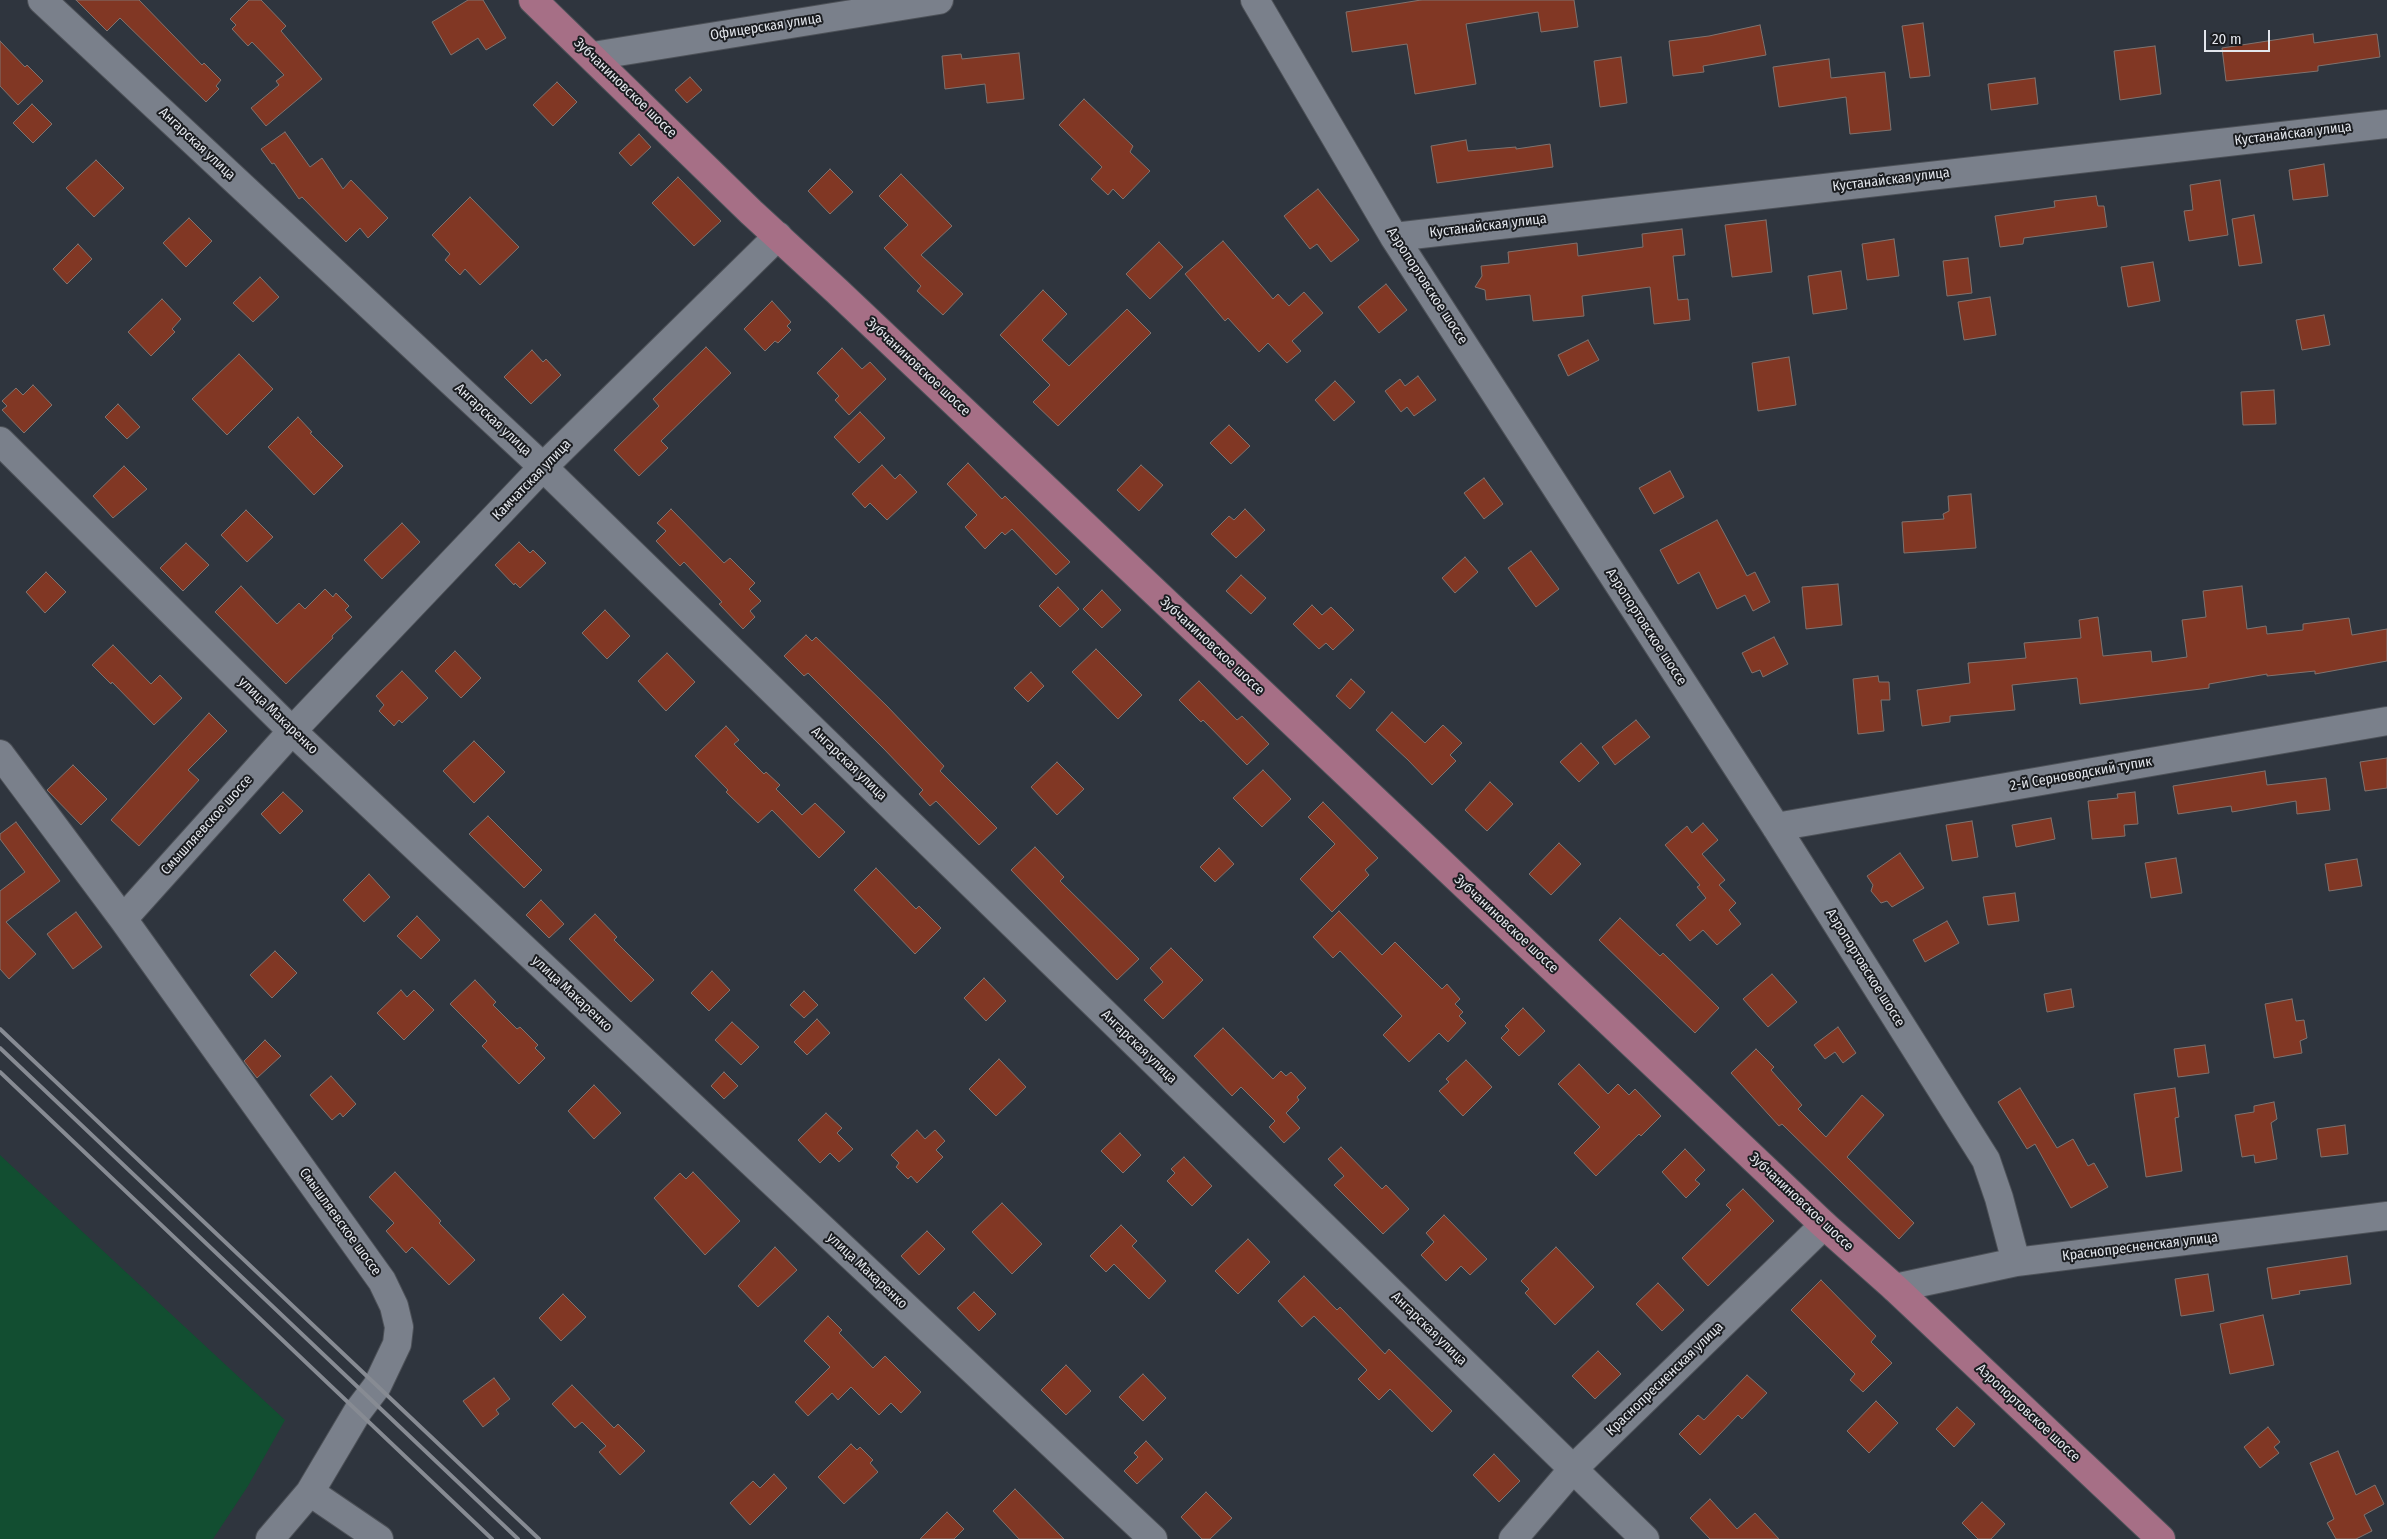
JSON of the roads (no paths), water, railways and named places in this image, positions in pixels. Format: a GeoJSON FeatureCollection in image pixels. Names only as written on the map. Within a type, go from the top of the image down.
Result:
{"type":"FeatureCollection","features":[{"type":"Feature","properties":{"kind":"main road","name":"Зубчаниновское шоссе"},"geometry":{"type":"LineString","coordinates":[[533,0],[778,236],[1824,1226],[1895,1288]]}},
{"type":"Feature","properties":{"kind":"main road","name":"Аэропортовское шоссе"},"geometry":{"type":"LineString","coordinates":[[1895,1288],[2161,1539]]}},
{"type":"Feature","properties":{"kind":"street","name":"Ангарская улица"},"geometry":{"type":"LineString","coordinates":[[42,0],[543,467],[1645,1539]]}},
{"type":"Feature","properties":{"kind":"street","name":"Офицерская улица"},"geometry":{"type":"LineString","coordinates":[[593,56],[939,0]]}},
{"type":"Feature","properties":{"kind":"street","name":"Аэропортовское шоссе"},"geometry":{"type":"LineString","coordinates":[[1256,0],[1394,237],[1776,827],[1986,1160],[1999,1198],[2016,1262]]}},
{"type":"Feature","properties":{"kind":"street","name":"Кустанайская улица"},"geometry":{"type":"LineString","coordinates":[[1394,237],[2387,124]]}},
{"type":"Feature","properties":{"kind":"street","name":"Камчатская улица"},"geometry":{"type":"LineString","coordinates":[[292,731],[543,467],[778,236]]}},
{"type":"Feature","properties":{"kind":"street","name":"улица Макаренко"},"geometry":{"type":"LineString","coordinates":[[0,441],[292,731],[1152,1539]]}},
{"type":"Feature","properties":{"kind":"street","name":"2-й Серноводский тупик"},"geometry":{"type":"LineString","coordinates":[[1776,827],[2387,721]]}},
{"type":"Feature","properties":{"kind":"street","name":"Смышляевское шоссе"},"geometry":{"type":"LineString","coordinates":[[123,919],[292,731]]}},
{"type":"Feature","properties":{"kind":"street","name":"Смышляевское шоссе"},"geometry":{"type":"LineString","coordinates":[[0,754],[123,919],[382,1281],[394,1306],[399,1327],[397,1344],[377,1386],[358,1411],[310,1492],[270,1539]]}},
{"type":"Feature","properties":{"kind":"street","name":"Краснопресненская улица"},"geometry":{"type":"LineString","coordinates":[[1895,1288],[2016,1262],[2387,1216]]}},
{"type":"Feature","properties":{"kind":"street","name":"Краснопресненская улица"},"geometry":{"type":"LineString","coordinates":[[1513,1539],[1572,1469],[1824,1226]]}},
{"type":"Feature","properties":{"kind":"street"},"geometry":{"type":"LineString","coordinates":[[310,1492],[379,1539]]}},
{"type":"Feature","properties":{"kind":"railway"},"geometry":{"type":"LineString","coordinates":[[0,1029],[539,1539]]}},
{"type":"Feature","properties":{"kind":"railway"},"geometry":{"type":"LineString","coordinates":[[0,1048],[518,1539]]}},
{"type":"Feature","properties":{"kind":"railway"},"geometry":{"type":"LineString","coordinates":[[0,1072],[492,1539]]}}]}
